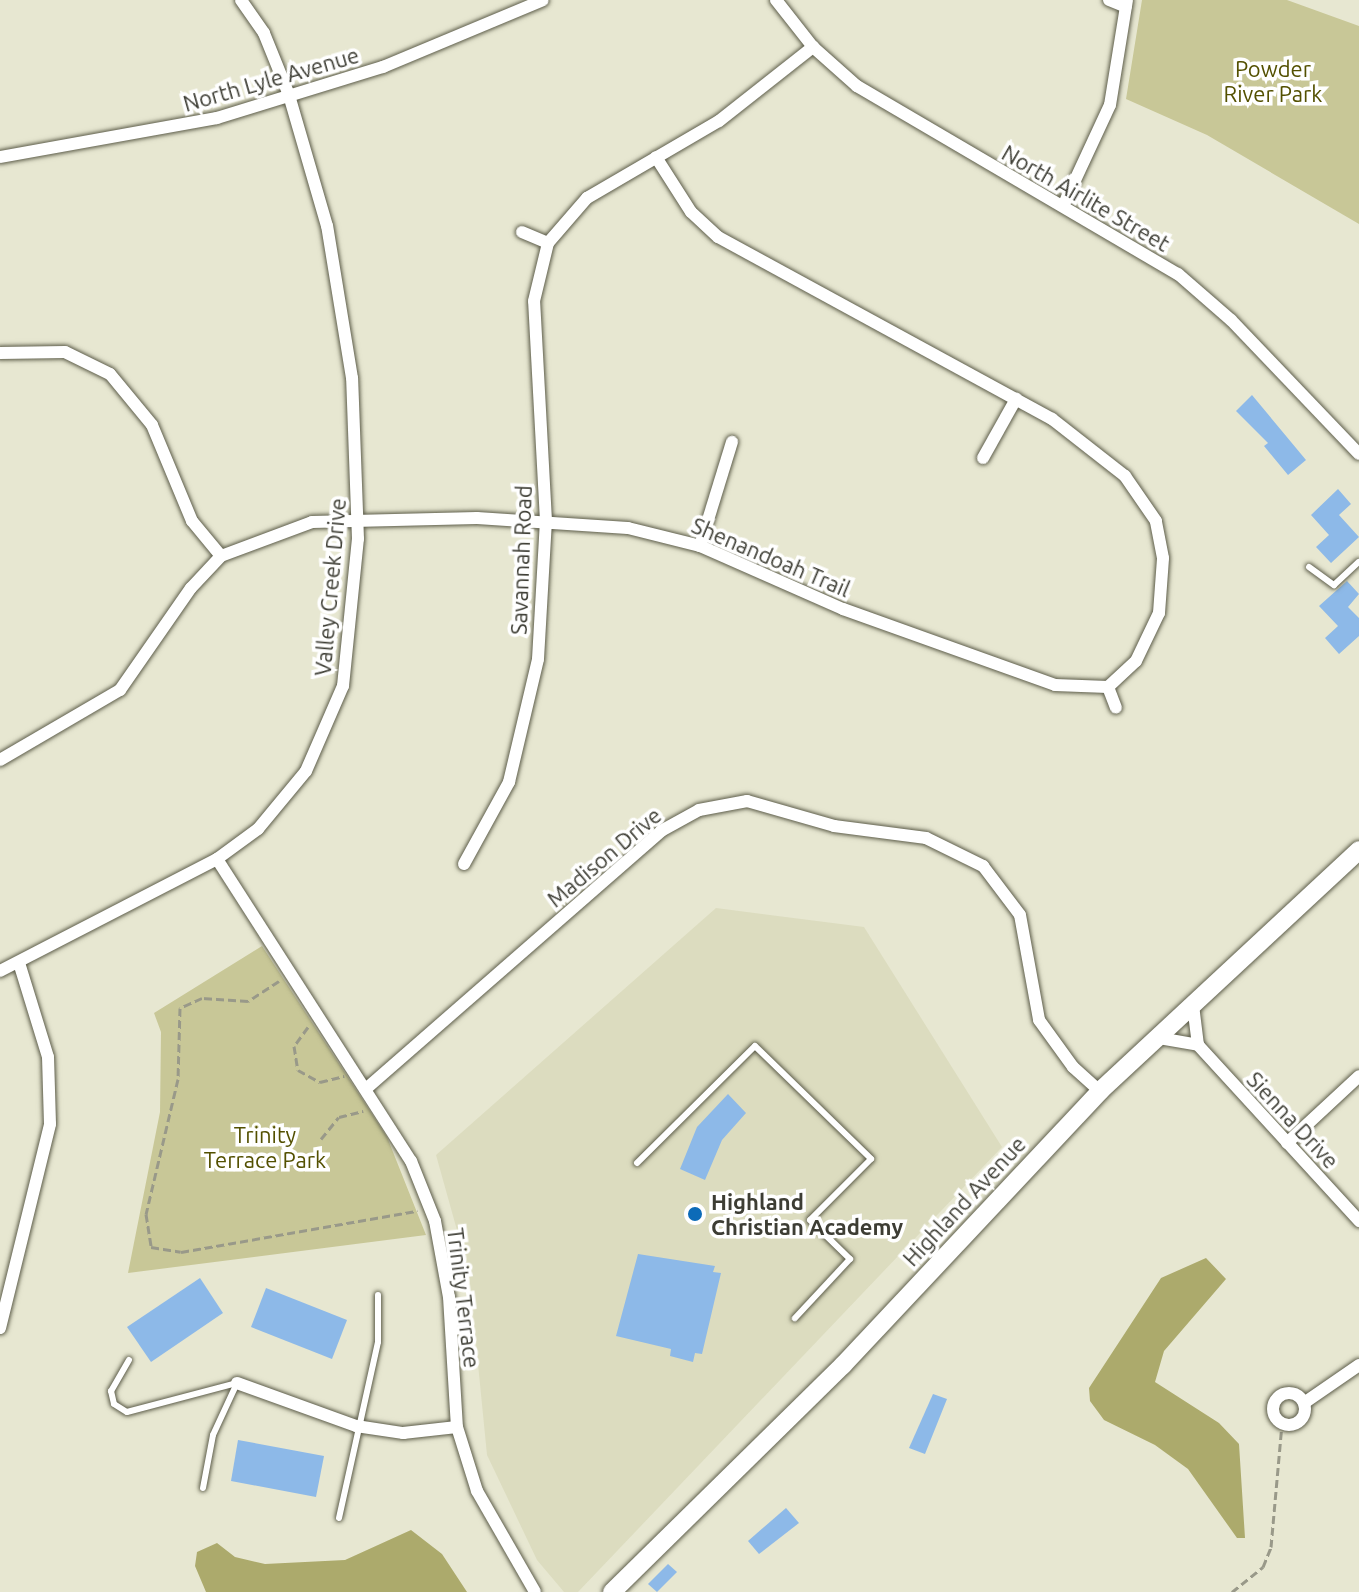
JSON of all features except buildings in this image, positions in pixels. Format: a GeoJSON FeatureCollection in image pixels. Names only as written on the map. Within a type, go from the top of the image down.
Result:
{"type":"FeatureCollection","features":[{"type":"Feature","properties":{"kind":"main road","name":"Highland Avenue"},"geometry":{"type":"LineString","coordinates":[[612,1592],[843,1365],[1100,1091],[1195,999],[1359,850]]}},
{"type":"Feature","properties":{"kind":"street","name":"Valley Creek Drive"},"geometry":{"type":"LineString","coordinates":[[0,971],[217,859],[276,811],[327,730],[347,662],[359,520],[352,378],[327,226],[289,95],[264,33],[241,0]]}},
{"type":"Feature","properties":{"kind":"street","name":"North Lyle Avenue"},"geometry":{"type":"LineString","coordinates":[[0,157],[127,138],[289,95],[383,67],[543,0]]}},
{"type":"Feature","properties":{"kind":"street","name":"North Airlite Street"},"geometry":{"type":"LineString","coordinates":[[776,0],[813,47],[870,94],[1064,204],[1178,274],[1231,320],[1359,454]]}},
{"type":"Feature","properties":{"kind":"street"},"geometry":{"type":"LineString","coordinates":[[1064,204],[1110,105],[1126,3],[1109,0]]}},
{"type":"Feature","properties":{"kind":"street","name":"Savannah Road"},"geometry":{"type":"LineString","coordinates":[[464,864],[492,821],[523,741],[538,659],[546,521],[534,324],[537,276],[548,243],[587,198],[771,85],[813,47]]}},
{"type":"Feature","properties":{"kind":"street"},"geometry":{"type":"LineString","coordinates":[[656,157],[691,212],[718,237],[1016,399],[1109,462],[1156,521],[1163,558],[1159,613],[1136,661],[1108,687],[1116,708]]}},
{"type":"Feature","properties":{"kind":"street"},"geometry":{"type":"LineString","coordinates":[[522,232],[548,243]]}},
{"type":"Feature","properties":{"kind":"street"},"geometry":{"type":"LineString","coordinates":[[0,353],[65,352],[110,374],[146,416],[192,521],[221,556]]}},
{"type":"Feature","properties":{"kind":"street"},"geometry":{"type":"LineString","coordinates":[[983,458],[1016,399]]}},
{"type":"Feature","properties":{"kind":"street"},"geometry":{"type":"LineString","coordinates":[[700,546],[732,442]]}},
{"type":"Feature","properties":{"kind":"street","name":"Shenandoah Trail"},"geometry":{"type":"LineString","coordinates":[[0,760],[120,690],[221,556],[282,529],[359,520],[546,521],[628,528],[700,546],[843,609],[1033,678],[1077,689],[1108,687]]}},
{"type":"Feature","properties":{"kind":"street","name":"Madison Drive"},"geometry":{"type":"LineString","coordinates":[[368,1087],[661,831],[699,810],[747,801],[834,826],[926,838],[983,866],[1020,915],[1035,1006],[1048,1038],[1100,1091]]}},
{"type":"Feature","properties":{"kind":"street","name":"Trinity Terrace"},"geometry":{"type":"LineString","coordinates":[[217,859],[386,1116],[428,1207],[449,1297],[457,1427],[477,1491],[535,1592]]}},
{"type":"Feature","properties":{"kind":"street"},"geometry":{"type":"LineString","coordinates":[[0,1328],[50,1124],[48,1057],[19,963]]}},
{"type":"Feature","properties":{"kind":"street"},"geometry":{"type":"LineString","coordinates":[[1195,999],[1190,1016],[1198,1045]]}},
{"type":"Feature","properties":{"kind":"street"},"geometry":{"type":"LineString","coordinates":[[1150,1043],[1173,1036],[1198,1045]]}},
{"type":"Feature","properties":{"kind":"street","name":"Sienna Drive"},"geometry":{"type":"LineString","coordinates":[[1198,1045],[1359,1221]]}},
{"type":"Feature","properties":{"kind":"street"},"geometry":{"type":"LineString","coordinates":[[1287,1143],[1359,1076]]}},
{"type":"Feature","properties":{"kind":"street"},"geometry":{"type":"LineString","coordinates":[[1304,1403],[1291,1393],[1276,1399],[1273,1414],[1282,1424],[1300,1422],[1304,1403],[1359,1365]]}},
{"type":"Feature","properties":{"kind":"street"},"geometry":{"type":"LineString","coordinates":[[237,1383],[356,1426],[403,1433],[457,1427]]}},
{"type":"Feature","properties":{"kind":"lane"},"geometry":{"type":"LineString","coordinates":[[1309,567],[1334,585],[1359,562]]}},
{"type":"Feature","properties":{"kind":"lane"},"geometry":{"type":"LineString","coordinates":[[637,1163],[755,1046],[850,1138],[871,1159],[810,1220],[850,1259],[795,1318]]}},
{"type":"Feature","properties":{"kind":"lane"},"geometry":{"type":"LineString","coordinates":[[339,1518],[356,1426],[378,1342],[378,1295]]}},
{"type":"Feature","properties":{"kind":"lane"},"geometry":{"type":"LineString","coordinates":[[129,1360],[111,1391],[114,1404],[127,1412],[237,1383]]}},
{"type":"Feature","properties":{"kind":"lane"},"geometry":{"type":"LineString","coordinates":[[203,1488],[213,1435],[237,1383]]}},
{"type":"Feature","properties":{"kind":"path"},"geometry":{"type":"LineString","coordinates":[[291,971],[248,1001],[202,998],[180,1008],[178,1079],[146,1214],[151,1247],[181,1252],[428,1207]]}},
{"type":"Feature","properties":{"kind":"path"},"geometry":{"type":"LineString","coordinates":[[320,1018],[299,1034],[292,1058],[298,1070],[320,1082],[340,1080],[354,1068]]}},
{"type":"Feature","properties":{"kind":"path"},"geometry":{"type":"LineString","coordinates":[[321,1139],[329,1124],[359,1110],[386,1116]]}},
{"type":"Feature","properties":{"kind":"path"},"geometry":{"type":"LineString","coordinates":[[1232,1592],[1256,1575],[1271,1547],[1282,1424]]}},
{"type":"Feature","properties":{"kind":"shaded area","name":"Highland Christian Academy"},"geometry":{"type":"Polygon","coordinates":[[[716,908],[864,927],[1002,1147],[578,1592],[564,1592],[537,1560],[487,1455],[469,1273],[436,1155],[716,908]]]}},
{"type":"Feature","properties":{"kind":"shaded area"},"geometry":{"type":"Polygon","coordinates":[[[1206,1258],[1226,1279],[1164,1351],[1155,1382],[1219,1423],[1239,1444],[1245,1538],[1237,1538],[1188,1469],[1155,1445],[1104,1420],[1090,1401],[1089,1388],[1161,1278],[1206,1258]]]}},
{"type":"Feature","properties":{"kind":"shaded area"},"geometry":{"type":"Polygon","coordinates":[[[411,1530],[442,1554],[467,1592],[206,1592],[195,1566],[197,1552],[217,1543],[235,1557],[265,1564],[345,1560],[411,1530]]]}},
{"type":"Feature","properties":{"kind":"green space","name":"Powder River Park"},"geometry":{"type":"Polygon","coordinates":[[[1142,0],[1287,0],[1359,26],[1359,224],[1207,135],[1126,99],[1142,0]]]}},
{"type":"Feature","properties":{"kind":"green space","name":"Trinity Terrace Park"},"geometry":{"type":"Polygon","coordinates":[[[262,946],[387,1137],[426,1235],[128,1273],[160,1112],[161,1032],[154,1013],[262,946]]]}},
{"type":"Feature","properties":{"kind":"place","name":"Highland Christian Academy"},"geometry":{"type":"Point","coordinates":[695,1214]}}]}
